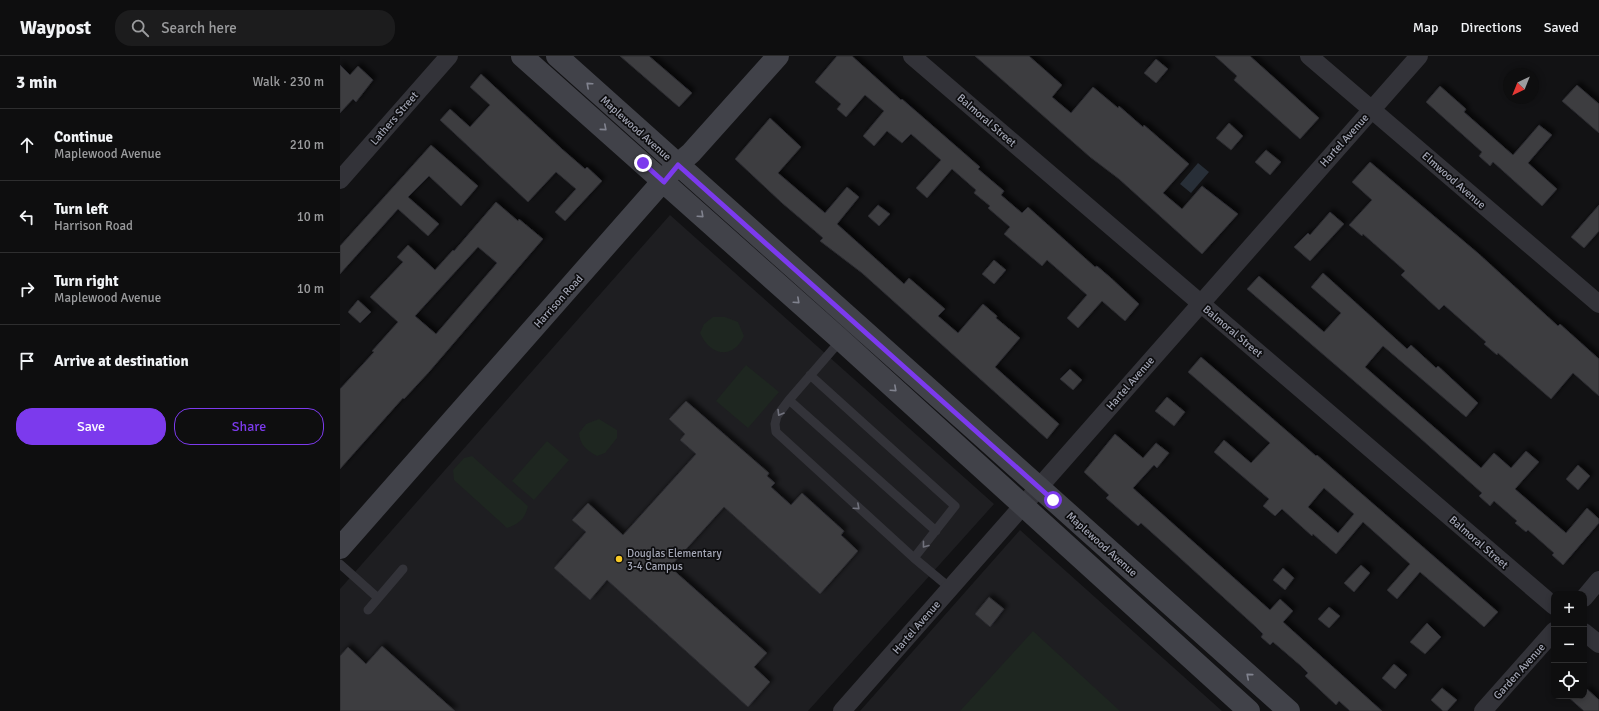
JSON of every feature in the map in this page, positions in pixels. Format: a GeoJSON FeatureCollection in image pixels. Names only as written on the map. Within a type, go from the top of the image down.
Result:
{"type":"FeatureCollection","features":[{"type":"Feature","properties":{"kind":"street","name":"Lathers Street"},"geometry":{"type":"LineString","coordinates":[[340,180],[449,56]]}},
{"type":"Feature","properties":{"kind":"street","name":"Maplewood Avenue"},"geometry":{"type":"LineString","coordinates":[[522,56],[840,340],[1022,507],[1249,711]]}},
{"type":"Feature","properties":{"kind":"street","name":"Maplewood Avenue"},"geometry":{"type":"LineString","coordinates":[[557,56],[1040,487],[1154,592],[1289,711]]}},
{"type":"Feature","properties":{"kind":"street","name":"Harrison Road"},"geometry":{"type":"LineString","coordinates":[[340,548],[678,165],[691,153],[778,56]]}},
{"type":"Feature","properties":{"kind":"street","name":"Balmoral Street"},"geometry":{"type":"LineString","coordinates":[[912,56],[1551,603]]}},
{"type":"Feature","properties":{"kind":"street","name":"Elmwood Avenue"},"geometry":{"type":"LineString","coordinates":[[1309,56],[1599,304]]}},
{"type":"Feature","properties":{"kind":"street","name":"Hartel Avenue"},"geometry":{"type":"LineString","coordinates":[[842,711],[1419,56]]}},
{"type":"Feature","properties":{"kind":"street"},"geometry":{"type":"LineString","coordinates":[[1587,594],[1599,580]]}},
{"type":"Feature","properties":{"kind":"street"},"geometry":{"type":"LineString","coordinates":[[1138,610],[1154,592]]}},
{"type":"Feature","properties":{"kind":"street"},"geometry":{"type":"LineString","coordinates":[[1587,634],[1599,644]]}},
{"type":"Feature","properties":{"kind":"street","name":"Garden Avenue"},"geometry":{"type":"LineString","coordinates":[[1483,711],[1551,635]]}},
{"type":"Feature","properties":{"kind":"street"},"geometry":{"type":"LineString","coordinates":[[1249,711],[1267,691]]}},
{"type":"Feature","properties":{"kind":"lane"},"geometry":{"type":"LineString","coordinates":[[840,340],[777,416],[775,424],[776,432],[914,558],[950,588]]}},
{"type":"Feature","properties":{"kind":"lane"},"geometry":{"type":"LineString","coordinates":[[810,375],[955,506],[914,558]]}},
{"type":"Feature","properties":{"kind":"lane"},"geometry":{"type":"LineString","coordinates":[[789,400],[936,531]]}},
{"type":"Feature","properties":{"kind":"lane"},"geometry":{"type":"LineString","coordinates":[[340,564],[378,598]]}},
{"type":"Feature","properties":{"kind":"lane"},"geometry":{"type":"LineString","coordinates":[[368,610],[403,569]]}},
{"type":"Feature","properties":{"kind":"shaded area"},"geometry":{"type":"Polygon","coordinates":[[[1198,163],[1209,172],[1191,193],[1180,184],[1198,163]]]}},
{"type":"Feature","properties":{"kind":"shaded area"},"geometry":{"type":"Polygon","coordinates":[[[670,215],[994,504],[808,711],[340,711],[340,589],[670,215]]]}},
{"type":"Feature","properties":{"kind":"shaded area"},"geometry":{"type":"Polygon","coordinates":[[[713,317],[725,317],[738,322],[744,336],[734,349],[728,352],[722,352],[710,347],[704,341],[700,333],[704,324],[713,317]]]}},
{"type":"Feature","properties":{"kind":"shaded area"},"geometry":{"type":"Polygon","coordinates":[[[746,365],[779,392],[748,428],[716,401],[746,365]]]}},
{"type":"Feature","properties":{"kind":"shaded area"},"geometry":{"type":"Polygon","coordinates":[[[599,419],[617,430],[617,438],[605,453],[597,456],[584,447],[579,433],[586,424],[599,419]]]}},
{"type":"Feature","properties":{"kind":"shaded area"},"geometry":{"type":"Polygon","coordinates":[[[547,441],[569,460],[534,500],[512,481],[547,441]]]}},
{"type":"Feature","properties":{"kind":"shaded area"},"geometry":{"type":"Polygon","coordinates":[[[472,456],[528,506],[523,518],[515,525],[507,528],[454,480],[453,470],[464,458],[472,456]]]}},
{"type":"Feature","properties":{"kind":"shaded area"},"geometry":{"type":"Polygon","coordinates":[[[1020,530],[1222,711],[860,711],[1020,530]]]}},
{"type":"Feature","properties":{"kind":"shaded area"},"geometry":{"type":"Polygon","coordinates":[[[1033,631],[1120,711],[960,711],[1033,631]]]}},
{"type":"Feature","properties":{"kind":"building"},"geometry":{"type":"Polygon","coordinates":[[[620,56],[649,56],[692,93],[679,107],[620,56]]]}},
{"type":"Feature","properties":{"kind":"building"},"geometry":{"type":"Polygon","coordinates":[[[837,56],[852,56],[980,167],[978,169],[1004,191],[1001,195],[1022,213],[1028,207],[1095,267],[1097,266],[1111,278],[1139,304],[1125,321],[1102,301],[1078,328],[1067,318],[1087,295],[1047,260],[1042,266],[1004,234],[1010,227],[988,208],[990,206],[974,193],[976,190],[952,169],[927,198],[916,188],[941,160],[911,134],[902,143],[887,131],[874,146],[863,136],[884,111],[865,95],[846,117],[837,109],[841,104],[815,82],[837,56]]]}},
{"type":"Feature","properties":{"kind":"building"},"geometry":{"type":"Polygon","coordinates":[[[975,56],[1029,56],[1062,85],[1052,97],[1071,113],[1093,87],[1118,108],[1119,106],[1143,127],[1144,125],[1189,164],[1163,193],[1182,209],[1202,186],[1238,214],[1202,254],[1119,179],[1090,157],[975,56]]]}},
{"type":"Feature","properties":{"kind":"building"},"geometry":{"type":"Polygon","coordinates":[[[1215,56],[1250,56],[1319,118],[1300,139],[1234,80],[1237,76],[1215,56]]]}},
{"type":"Feature","properties":{"kind":"building"},"geometry":{"type":"Polygon","coordinates":[[[1156,59],[1168,69],[1156,83],[1144,73],[1156,59]]]}},
{"type":"Feature","properties":{"kind":"building"},"geometry":{"type":"Polygon","coordinates":[[[340,65],[350,75],[358,66],[373,80],[356,102],[353,99],[340,113],[340,65]]]}},
{"type":"Feature","properties":{"kind":"building"},"geometry":{"type":"Polygon","coordinates":[[[481,74],[562,149],[585,169],[587,167],[602,181],[565,221],[555,212],[576,189],[556,172],[528,202],[440,120],[450,109],[470,127],[490,105],[470,87],[481,74]]]}},
{"type":"Feature","properties":{"kind":"building"},"geometry":{"type":"Polygon","coordinates":[[[1577,85],[1599,104],[1599,133],[1562,101],[1577,85]]]}},
{"type":"Feature","properties":{"kind":"building"},"geometry":{"type":"Polygon","coordinates":[[[1440,86],[1466,109],[1464,112],[1513,155],[1539,125],[1552,135],[1528,163],[1557,189],[1542,206],[1493,162],[1490,166],[1479,156],[1482,152],[1426,102],[1440,86]]]}},
{"type":"Feature","properties":{"kind":"building"},"geometry":{"type":"Polygon","coordinates":[[[770,118],[801,147],[778,173],[825,213],[847,187],[859,197],[837,224],[904,284],[909,278],[945,309],[938,316],[958,333],[983,304],[997,316],[996,318],[1020,338],[995,367],[1059,424],[1047,439],[862,273],[820,241],[823,238],[782,203],[735,159],[770,118]]]}},
{"type":"Feature","properties":{"kind":"building"},"geometry":{"type":"Polygon","coordinates":[[[1229,123],[1243,136],[1231,150],[1216,138],[1229,123]]]}},
{"type":"Feature","properties":{"kind":"building"},"geometry":{"type":"Polygon","coordinates":[[[431,145],[478,186],[461,206],[429,176],[408,197],[439,224],[428,236],[398,209],[340,274],[340,246],[431,145]]]}},
{"type":"Feature","properties":{"kind":"building"},"geometry":{"type":"Polygon","coordinates":[[[1266,150],[1281,162],[1270,175],[1255,162],[1266,150]]]}},
{"type":"Feature","properties":{"kind":"building"},"geometry":{"type":"Polygon","coordinates":[[[1370,162],[1479,254],[1558,326],[1560,324],[1599,359],[1599,396],[1573,373],[1551,399],[1498,353],[1497,355],[1484,344],[1486,342],[1444,305],[1439,310],[1401,275],[1405,271],[1363,234],[1362,236],[1349,225],[1372,200],[1352,182],[1370,162]]]}},
{"type":"Feature","properties":{"kind":"building"},"geometry":{"type":"Polygon","coordinates":[[[496,202],[518,221],[519,219],[543,239],[429,372],[404,399],[403,398],[340,469],[340,389],[374,352],[372,351],[398,322],[370,297],[403,262],[397,257],[408,245],[435,270],[453,250],[454,251],[496,202]],[[478,247],[415,316],[436,334],[497,263],[478,247]]]}},
{"type":"Feature","properties":{"kind":"building"},"geometry":{"type":"Polygon","coordinates":[[[878,205],[890,214],[879,226],[868,216],[878,205]]]}},
{"type":"Feature","properties":{"kind":"building"},"geometry":{"type":"Polygon","coordinates":[[[1599,205],[1599,231],[1584,248],[1571,237],[1599,205]]]}},
{"type":"Feature","properties":{"kind":"building"},"geometry":{"type":"Polygon","coordinates":[[[1330,212],[1344,224],[1310,261],[1294,247],[1308,233],[1310,235],[1330,212]]]}},
{"type":"Feature","properties":{"kind":"building"},"geometry":{"type":"Polygon","coordinates":[[[994,260],[1006,270],[994,284],[982,274],[994,260]]]}},
{"type":"Feature","properties":{"kind":"building"},"geometry":{"type":"Polygon","coordinates":[[[1323,273],[1407,349],[1411,345],[1436,368],[1438,366],[1478,403],[1466,417],[1383,346],[1365,367],[1481,468],[1494,453],[1511,468],[1526,451],[1539,462],[1515,489],[1566,533],[1587,508],[1599,519],[1599,523],[1563,565],[1552,555],[1554,553],[1528,530],[1526,532],[1515,523],[1517,521],[1494,501],[1490,506],[1479,496],[1482,493],[1247,289],[1259,276],[1324,332],[1341,313],[1311,287],[1323,273]]]}},
{"type":"Feature","properties":{"kind":"building"},"geometry":{"type":"Polygon","coordinates":[[[358,300],[371,312],[360,323],[348,312],[358,300]]]}},
{"type":"Feature","properties":{"kind":"building"},"geometry":{"type":"Polygon","coordinates":[[[1201,357],[1316,456],[1317,455],[1498,612],[1484,627],[1420,572],[1397,599],[1387,590],[1410,564],[1363,522],[1336,554],[1313,534],[1312,536],[1282,509],[1275,516],[1263,506],[1269,499],[1214,452],[1224,440],[1251,463],[1270,443],[1188,372],[1201,357]],[[1324,488],[1308,507],[1338,533],[1354,514],[1324,488]]]}},
{"type":"Feature","properties":{"kind":"building"},"geometry":{"type":"Polygon","coordinates":[[[1070,369],[1082,380],[1073,390],[1060,379],[1070,369]]]}},
{"type":"Feature","properties":{"kind":"building"},"geometry":{"type":"Polygon","coordinates":[[[1167,397],[1185,412],[1174,426],[1155,411],[1167,397]]]}},
{"type":"Feature","properties":{"kind":"building","name":"Douglas Elementary 3-4 Campus"},"geometry":{"type":"Polygon","coordinates":[[[686,401],[769,473],[767,476],[775,483],[771,487],[791,505],[802,493],[844,531],[841,535],[858,551],[820,594],[724,507],[670,567],[767,653],[754,667],[770,682],[748,707],[607,580],[590,600],[554,568],[586,532],[572,520],[588,503],[623,535],[696,454],[680,440],[685,434],[669,419],[686,401]]]}},
{"type":"Feature","properties":{"kind":"building"},"geometry":{"type":"Polygon","coordinates":[[[1115,434],[1143,458],[1156,443],[1169,453],[1157,468],[1154,465],[1133,488],[1270,610],[1280,599],[1293,611],[1283,622],[1382,711],[1350,711],[1339,701],[1336,705],[1305,676],[1308,673],[1301,666],[1273,642],[1270,645],[1261,637],[1263,634],[1256,627],[1169,548],[1141,523],[1138,526],[1106,498],[1109,495],[1084,472],[1115,434]]]}},
{"type":"Feature","properties":{"kind":"building"},"geometry":{"type":"Polygon","coordinates":[[[1578,465],[1590,476],[1578,490],[1566,479],[1578,465]]]}},
{"type":"Feature","properties":{"kind":"building"},"geometry":{"type":"Polygon","coordinates":[[[1361,565],[1370,573],[1354,592],[1344,583],[1361,565]]]}},
{"type":"Feature","properties":{"kind":"building"},"geometry":{"type":"Polygon","coordinates":[[[1283,568],[1294,578],[1285,590],[1273,580],[1283,568]]]}},
{"type":"Feature","properties":{"kind":"building"},"geometry":{"type":"Polygon","coordinates":[[[989,597],[1004,609],[990,627],[975,614],[989,597]]]}},
{"type":"Feature","properties":{"kind":"building"},"geometry":{"type":"Polygon","coordinates":[[[1329,607],[1340,616],[1329,628],[1318,619],[1329,607]]]}},
{"type":"Feature","properties":{"kind":"building"},"geometry":{"type":"Polygon","coordinates":[[[1427,623],[1441,637],[1425,654],[1410,642],[1427,623]]]}},
{"type":"Feature","properties":{"kind":"building"},"geometry":{"type":"Polygon","coordinates":[[[382,646],[455,711],[340,711],[340,656],[348,647],[366,664],[382,646]]]}},
{"type":"Feature","properties":{"kind":"building"},"geometry":{"type":"Polygon","coordinates":[[[1394,664],[1407,675],[1395,689],[1382,678],[1394,664]]]}},
{"type":"Feature","properties":{"kind":"building"},"geometry":{"type":"Polygon","coordinates":[[[1442,688],[1457,700],[1447,711],[1443,711],[1431,700],[1442,688]]]}},
{"type":"Feature","properties":{"kind":"building"},"geometry":{"type":"Polygon","coordinates":[[[1587,689],[1599,700],[1599,711],[1584,711],[1570,699],[1587,699],[1587,689]]]}},
{"type":"Feature","properties":{"kind":"place","name":"Douglas Elementary 3-4 Campus"},"geometry":{"type":"Point","coordinates":[619,559]}},
{"type":"Feature","properties":{"kind":"route"},"geometry":{"type":"LineString","coordinates":[[643,163],[664,182],[678,165],[1053,500]]}}]}
